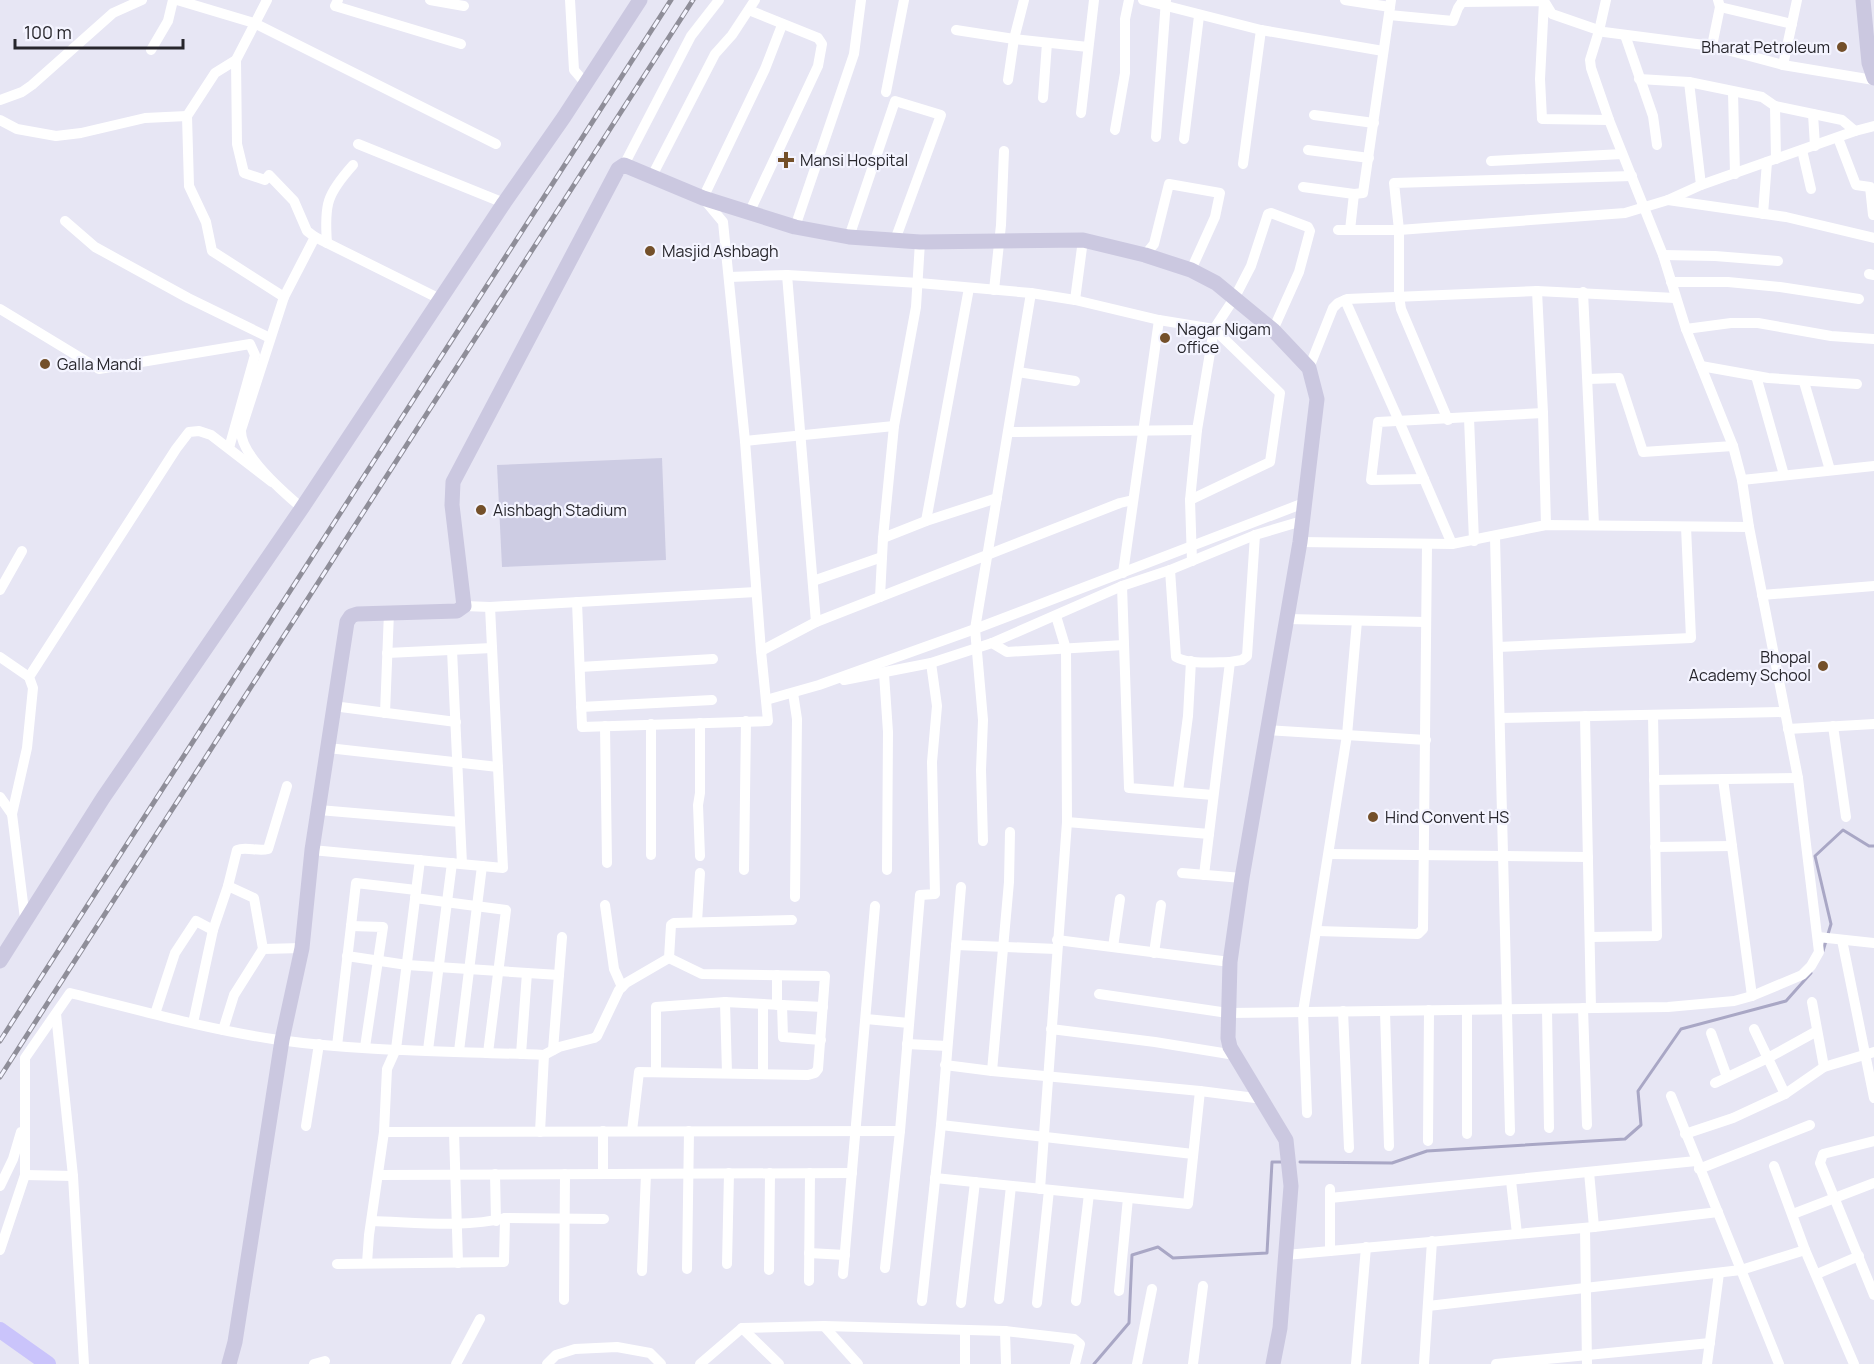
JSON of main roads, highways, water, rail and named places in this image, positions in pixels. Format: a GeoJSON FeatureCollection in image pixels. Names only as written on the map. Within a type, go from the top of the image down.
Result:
{"type":"FeatureCollection","features":[{"type":"Feature","properties":{"kind":"main road"},"geometry":{"type":"LineString","coordinates":[[0,961],[102,798],[442,300],[640,0]]}},
{"type":"Feature","properties":{"kind":"main road"},"geometry":{"type":"LineString","coordinates":[[1863,0],[1869,63],[1874,79]]}},
{"type":"Feature","properties":{"kind":"main road"},"geometry":{"type":"LineString","coordinates":[[229,1364],[235,1342],[282,1041],[302,948],[312,850],[348,618],[357,614],[457,611],[464,606],[452,505],[453,482],[618,169],[624,165],[704,198],[795,227],[849,237],[920,242],[1083,240],[1144,255],[1191,270],[1216,283],[1273,330],[1308,368],[1317,399],[1300,542],[1242,878],[1230,962],[1228,1013],[1228,1038],[1286,1140],[1291,1186],[1280,1328],[1273,1364]]}},
{"type":"Feature","properties":{"kind":"main road"},"geometry":{"type":"LineString","coordinates":[[0,1330],[48,1364]]}},
{"type":"Feature","properties":{"kind":"waterway"},"geometry":{"type":"LineString","coordinates":[[1823,951],[1831,924],[1815,856],[1843,830],[1869,846],[1874,846]]}},
{"type":"Feature","properties":{"kind":"waterway"},"geometry":{"type":"LineString","coordinates":[[1300,1162],[1392,1163],[1427,1151],[1625,1139],[1641,1125],[1638,1091],[1681,1029],[1786,1001],[1811,973]]}},
{"type":"Feature","properties":{"kind":"waterway"},"geometry":{"type":"LineString","coordinates":[[1094,1364],[1129,1323],[1132,1255],[1158,1247],[1173,1258],[1267,1253],[1272,1162],[1283,1162]]}},
{"type":"Feature","properties":{"kind":"railway"},"geometry":{"type":"LineString","coordinates":[[0,1041],[671,0]]}},
{"type":"Feature","properties":{"kind":"railway"},"geometry":{"type":"LineString","coordinates":[[0,1077],[693,0]]}},
{"type":"Feature","properties":{"kind":"place","name":"Bharat Petroleum"},"geometry":{"type":"Point","coordinates":[1842,47]}},
{"type":"Feature","properties":{"kind":"place","name":"Mansi Hospital"},"geometry":{"type":"Point","coordinates":[786,160]}},
{"type":"Feature","properties":{"kind":"place","name":"Masjid Ashbagh"},"geometry":{"type":"Point","coordinates":[650,251]}},
{"type":"Feature","properties":{"kind":"place","name":"Nagar Nigam office"},"geometry":{"type":"Point","coordinates":[1165,338]}},
{"type":"Feature","properties":{"kind":"place","name":"Galla Mandi"},"geometry":{"type":"Point","coordinates":[45,364]}},
{"type":"Feature","properties":{"kind":"place","name":"Aishbagh Stadium"},"geometry":{"type":"Point","coordinates":[481,510]}},
{"type":"Feature","properties":{"kind":"place","name":"Bhopal Academy School"},"geometry":{"type":"Point","coordinates":[1823,666]}},
{"type":"Feature","properties":{"kind":"place","name":"Hind Convent HS"},"geometry":{"type":"Point","coordinates":[1373,817]}}]}
